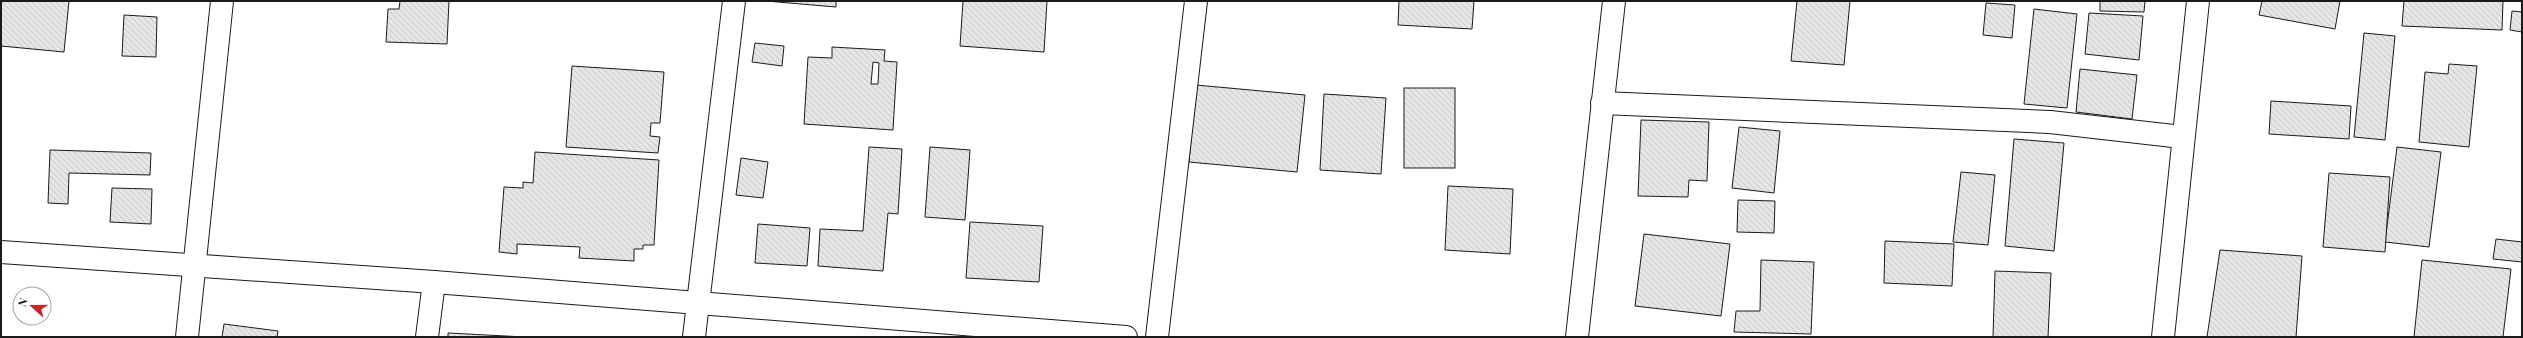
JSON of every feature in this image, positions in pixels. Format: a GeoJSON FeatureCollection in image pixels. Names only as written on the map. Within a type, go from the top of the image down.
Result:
{"type":"FeatureCollection","features":[{"type":"Feature","properties":{"kind":"street"},"geometry":{"type":"LineString","coordinates":[[187,337],[222,1]]}},
{"type":"Feature","properties":{"kind":"street"},"geometry":{"type":"LineString","coordinates":[[694,337],[734,1]]}},
{"type":"Feature","properties":{"kind":"street"},"geometry":{"type":"LineString","coordinates":[[1158,337],[1196,1]]}},
{"type":"Feature","properties":{"kind":"street"},"geometry":{"type":"LineString","coordinates":[[1577,337],[1614,1]]}},
{"type":"Feature","properties":{"kind":"street"},"geometry":{"type":"LineString","coordinates":[[2163,337],[2182,136],[2198,1]]}},
{"type":"Feature","properties":{"kind":"street"},"geometry":{"type":"LineString","coordinates":[[1602,103],[2050,122],[2182,136]]}},
{"type":"Feature","properties":{"kind":"street"},"geometry":{"type":"LineString","coordinates":[[1,252],[195,264],[698,303],[899,328],[1126,337]]}},
{"type":"Feature","properties":{"kind":"street"},"geometry":{"type":"LineString","coordinates":[[427,337],[434,282]]}},
{"type":"Feature","properties":{"kind":"building"},"geometry":{"type":"Polygon","coordinates":[[[1,1],[69,1],[64,52],[1,46],[1,1]]]}},
{"type":"Feature","properties":{"kind":"building"},"geometry":{"type":"Polygon","coordinates":[[[400,1],[449,1],[447,44],[386,42],[388,9],[399,9],[400,1]]]}},
{"type":"Feature","properties":{"kind":"building"},"geometry":{"type":"Polygon","coordinates":[[[766,1],[836,1],[836,7],[766,1]]]}},
{"type":"Feature","properties":{"kind":"building"},"geometry":{"type":"Polygon","coordinates":[[[963,1],[1047,1],[1044,52],[960,46],[963,1]]]}},
{"type":"Feature","properties":{"kind":"building"},"geometry":{"type":"Polygon","coordinates":[[[1399,1],[1474,1],[1472,29],[1398,25],[1399,1]]]}},
{"type":"Feature","properties":{"kind":"building"},"geometry":{"type":"Polygon","coordinates":[[[1797,1],[1850,1],[1844,65],[1791,61],[1797,1]]]}},
{"type":"Feature","properties":{"kind":"building"},"geometry":{"type":"Polygon","coordinates":[[[2100,1],[2145,1],[2144,12],[2100,11],[2100,1]]]}},
{"type":"Feature","properties":{"kind":"building"},"geometry":{"type":"Polygon","coordinates":[[[2262,1],[2340,1],[2335,29],[2259,15],[2262,1]]]}},
{"type":"Feature","properties":{"kind":"building"},"geometry":{"type":"Polygon","coordinates":[[[2404,1],[2503,1],[2502,30],[2402,26],[2404,1]]]}},
{"type":"Feature","properties":{"kind":"building"},"geometry":{"type":"Polygon","coordinates":[[[1986,3],[2015,5],[2012,38],[1983,35],[1986,3]]]}},
{"type":"Feature","properties":{"kind":"building"},"geometry":{"type":"Polygon","coordinates":[[[2034,9],[2077,14],[2067,108],[2024,104],[2034,9]]]}},
{"type":"Feature","properties":{"kind":"building"},"geometry":{"type":"Polygon","coordinates":[[[2512,11],[2522,12],[2522,32],[2510,30],[2512,11]]]}},
{"type":"Feature","properties":{"kind":"building"},"geometry":{"type":"Polygon","coordinates":[[[2089,13],[2143,16],[2139,60],[2085,54],[2089,13]]]}},
{"type":"Feature","properties":{"kind":"building"},"geometry":{"type":"Polygon","coordinates":[[[124,15],[157,17],[156,57],[122,56],[124,15]]]}},
{"type":"Feature","properties":{"kind":"building"},"geometry":{"type":"Polygon","coordinates":[[[2364,33],[2395,36],[2385,140],[2354,137],[2364,33]]]}},
{"type":"Feature","properties":{"kind":"building"},"geometry":{"type":"Polygon","coordinates":[[[755,43],[784,46],[782,66],[752,62],[755,43]]]}},
{"type":"Feature","properties":{"kind":"building"},"geometry":{"type":"Polygon","coordinates":[[[832,47],[885,50],[884,61],[897,62],[893,130],[804,124],[808,57],[832,58],[832,47]],[[873,62],[871,84],[878,84],[879,63],[873,62]]]}},
{"type":"Feature","properties":{"kind":"building"},"geometry":{"type":"Polygon","coordinates":[[[2449,64],[2477,66],[2469,147],[2419,142],[2425,72],[2448,74],[2449,64]]]}},
{"type":"Feature","properties":{"kind":"building"},"geometry":{"type":"Polygon","coordinates":[[[572,66],[664,72],[660,123],[651,123],[650,136],[660,137],[658,153],[566,147],[572,66]]]}},
{"type":"Feature","properties":{"kind":"building"},"geometry":{"type":"Polygon","coordinates":[[[2080,69],[2137,75],[2132,119],[2076,112],[2080,69]]]}},
{"type":"Feature","properties":{"kind":"building"},"geometry":{"type":"Polygon","coordinates":[[[1196,85],[1305,95],[1297,172],[1189,162],[1196,85]]]}},
{"type":"Feature","properties":{"kind":"building"},"geometry":{"type":"Polygon","coordinates":[[[1404,88],[1455,88],[1455,168],[1404,168],[1404,88]]]}},
{"type":"Feature","properties":{"kind":"building"},"geometry":{"type":"Polygon","coordinates":[[[1324,94],[1386,98],[1381,174],[1320,170],[1324,94]]]}},
{"type":"Feature","properties":{"kind":"building"},"geometry":{"type":"Polygon","coordinates":[[[2271,101],[2351,106],[2349,139],[2269,134],[2271,101]]]}},
{"type":"Feature","properties":{"kind":"building"},"geometry":{"type":"Polygon","coordinates":[[[1641,120],[1709,122],[1707,181],[1689,180],[1688,197],[1638,196],[1641,120]]]}},
{"type":"Feature","properties":{"kind":"building"},"geometry":{"type":"Polygon","coordinates":[[[1739,127],[1780,131],[1774,193],[1732,188],[1739,127]]]}},
{"type":"Feature","properties":{"kind":"building"},"geometry":{"type":"Polygon","coordinates":[[[2014,139],[2064,143],[2054,251],[2005,246],[2014,139]]]}},
{"type":"Feature","properties":{"kind":"building"},"geometry":{"type":"Polygon","coordinates":[[[869,147],[902,149],[898,214],[888,213],[883,271],[818,266],[820,229],[863,231],[869,147]]]}},
{"type":"Feature","properties":{"kind":"building"},"geometry":{"type":"Polygon","coordinates":[[[930,147],[970,150],[965,220],[925,217],[930,147]]]}},
{"type":"Feature","properties":{"kind":"building"},"geometry":{"type":"Polygon","coordinates":[[[2397,147],[2441,152],[2429,247],[2385,242],[2397,147]]]}},
{"type":"Feature","properties":{"kind":"building"},"geometry":{"type":"Polygon","coordinates":[[[50,150],[151,153],[150,175],[69,173],[68,204],[48,203],[50,150]]]}},
{"type":"Feature","properties":{"kind":"building"},"geometry":{"type":"Polygon","coordinates":[[[535,152],[659,160],[654,245],[643,245],[643,249],[634,249],[634,261],[579,258],[580,247],[517,244],[517,254],[499,252],[504,187],[523,188],[523,182],[533,183],[535,152]]]}},
{"type":"Feature","properties":{"kind":"building"},"geometry":{"type":"Polygon","coordinates":[[[741,158],[768,162],[763,198],[736,195],[741,158]]]}},
{"type":"Feature","properties":{"kind":"building"},"geometry":{"type":"Polygon","coordinates":[[[1961,172],[1995,175],[1988,245],[1953,242],[1961,172]]]}},
{"type":"Feature","properties":{"kind":"building"},"geometry":{"type":"Polygon","coordinates":[[[2329,173],[2390,177],[2385,252],[2323,247],[2329,173]]]}},
{"type":"Feature","properties":{"kind":"building"},"geometry":{"type":"Polygon","coordinates":[[[1448,186],[1513,189],[1510,254],[1445,250],[1448,186]]]}},
{"type":"Feature","properties":{"kind":"building"},"geometry":{"type":"Polygon","coordinates":[[[112,188],[152,189],[151,224],[110,222],[112,188]]]}},
{"type":"Feature","properties":{"kind":"building"},"geometry":{"type":"Polygon","coordinates":[[[1738,200],[1775,201],[1774,233],[1737,232],[1738,200]]]}},
{"type":"Feature","properties":{"kind":"building"},"geometry":{"type":"Polygon","coordinates":[[[970,222],[1043,226],[1039,282],[966,278],[970,222]]]}},
{"type":"Feature","properties":{"kind":"building"},"geometry":{"type":"Polygon","coordinates":[[[758,224],[810,228],[807,266],[755,263],[758,224]]]}},
{"type":"Feature","properties":{"kind":"building"},"geometry":{"type":"Polygon","coordinates":[[[1644,234],[1730,244],[1721,316],[1635,306],[1644,234]]]}},
{"type":"Feature","properties":{"kind":"building"},"geometry":{"type":"Polygon","coordinates":[[[2496,239],[2522,242],[2522,262],[2493,259],[2496,239]]]}},
{"type":"Feature","properties":{"kind":"building"},"geometry":{"type":"Polygon","coordinates":[[[1885,241],[1954,244],[1952,286],[1884,283],[1885,241]]]}},
{"type":"Feature","properties":{"kind":"building"},"geometry":{"type":"Polygon","coordinates":[[[2220,250],[2302,256],[2296,337],[2207,337],[2220,250]]]}},
{"type":"Feature","properties":{"kind":"building"},"geometry":{"type":"Polygon","coordinates":[[[1761,260],[1814,262],[1811,334],[1734,332],[1736,311],[1760,311],[1761,260]]]}},
{"type":"Feature","properties":{"kind":"building"},"geometry":{"type":"Polygon","coordinates":[[[2422,260],[2511,269],[2503,337],[2414,337],[2422,260]]]}},
{"type":"Feature","properties":{"kind":"building"},"geometry":{"type":"Polygon","coordinates":[[[1995,271],[2051,273],[2048,337],[1993,337],[1995,271]]]}},
{"type":"Feature","properties":{"kind":"building"},"geometry":{"type":"Polygon","coordinates":[[[224,324],[278,331],[277,337],[222,337],[224,324]]]}},
{"type":"Feature","properties":{"kind":"building"},"geometry":{"type":"Polygon","coordinates":[[[448,333],[525,337],[448,337],[448,333]]]}}]}
